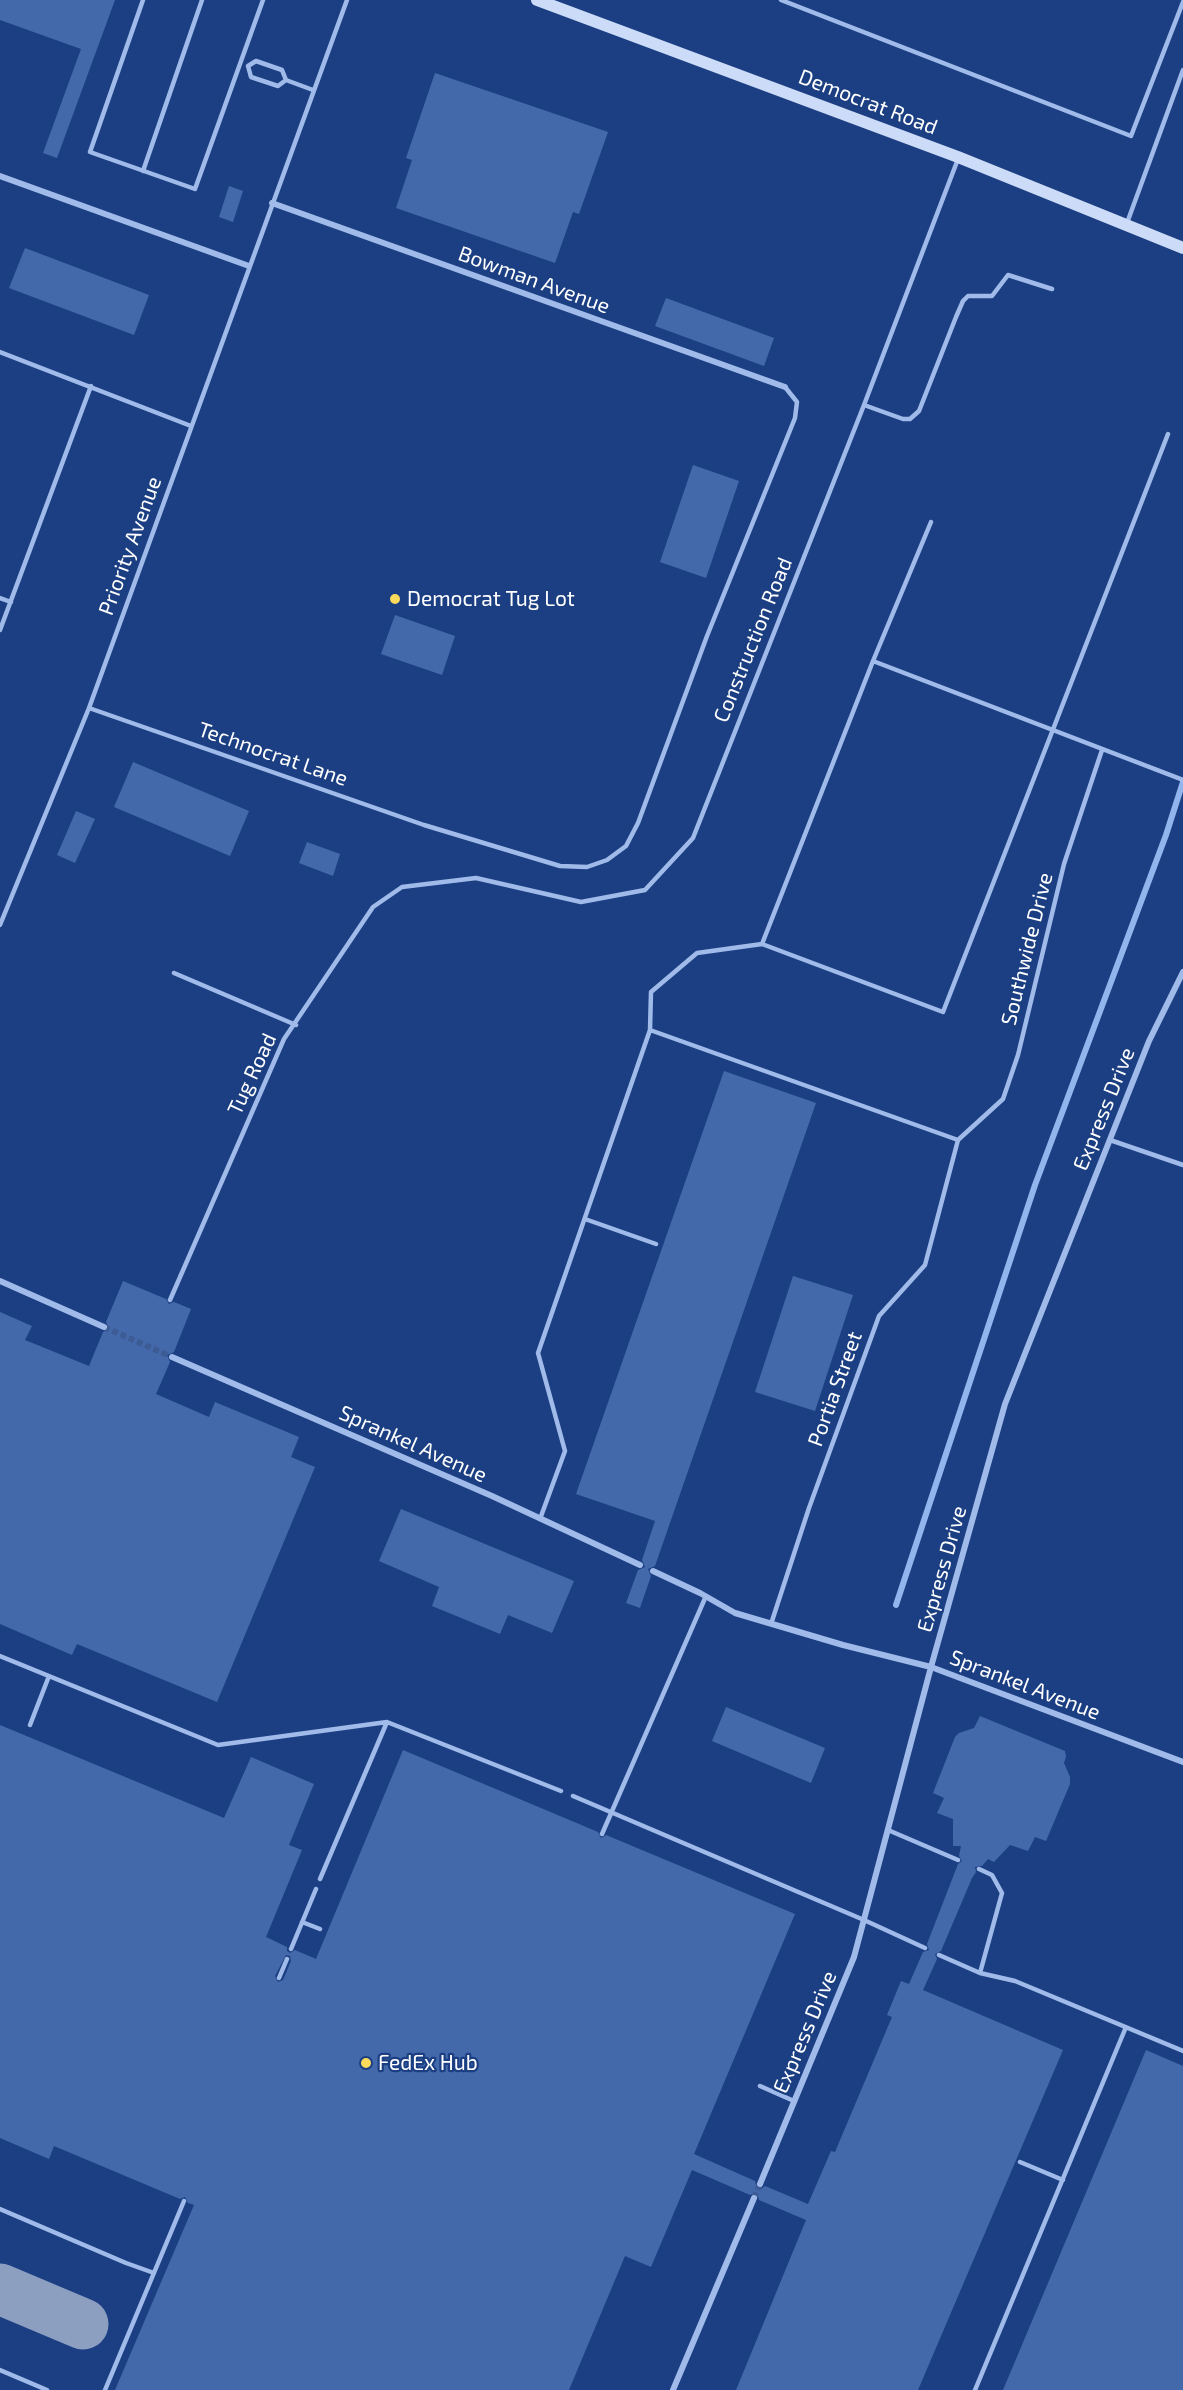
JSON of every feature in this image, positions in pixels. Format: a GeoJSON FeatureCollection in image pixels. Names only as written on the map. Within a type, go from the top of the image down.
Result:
{"type":"FeatureCollection","features":[{"type":"Feature","properties":{"kind":"main road","name":"Democrat Road"},"geometry":{"type":"LineString","coordinates":[[537,0],[958,157],[1183,248]]}},
{"type":"Feature","properties":{"kind":"street"},"geometry":{"type":"LineString","coordinates":[[0,176],[249,266]]}},
{"type":"Feature","properties":{"kind":"street","name":"Bowman Avenue"},"geometry":{"type":"LineString","coordinates":[[272,203],[785,387]]}},
{"type":"Feature","properties":{"kind":"street","name":"Express Drive"},"geometry":{"type":"LineString","coordinates":[[760,2184],[854,1957],[931,1667],[1005,1404],[1149,1041],[1183,972]]}},
{"type":"Feature","properties":{"kind":"street"},"geometry":{"type":"LineString","coordinates":[[0,1281],[105,1327]]}},
{"type":"Feature","properties":{"kind":"street","name":"Sprankel Avenue"},"geometry":{"type":"LineString","coordinates":[[172,1357],[640,1565]]}},
{"type":"Feature","properties":{"kind":"street","name":"Sprankel Avenue"},"geometry":{"type":"LineString","coordinates":[[653,1571],[706,1596],[735,1613],[931,1667],[1183,1762]]}},
{"type":"Feature","properties":{"kind":"street"},"geometry":{"type":"LineString","coordinates":[[673,2390],[754,2198]]}},
{"type":"Feature","properties":{"kind":"lane"},"geometry":{"type":"LineString","coordinates":[[143,0],[90,152],[195,189],[263,0]]}},
{"type":"Feature","properties":{"kind":"lane"},"geometry":{"type":"LineString","coordinates":[[143,171],[202,0]]}},
{"type":"Feature","properties":{"kind":"lane","name":"Priority Avenue"},"geometry":{"type":"LineString","coordinates":[[0,925],[89,708],[346,0]]}},
{"type":"Feature","properties":{"kind":"lane"},"geometry":{"type":"LineString","coordinates":[[781,0],[1131,136],[1183,2]]}},
{"type":"Feature","properties":{"kind":"lane"},"geometry":{"type":"LineString","coordinates":[[240,64],[248,66],[256,61],[282,70],[286,80],[313,90]]}},
{"type":"Feature","properties":{"kind":"lane"},"geometry":{"type":"LineString","coordinates":[[248,66],[251,77],[278,86],[286,80]]}},
{"type":"Feature","properties":{"kind":"lane"},"geometry":{"type":"LineString","coordinates":[[1126,225],[1183,70]]}},
{"type":"Feature","properties":{"kind":"lane","name":"Construction Road"},"geometry":{"type":"LineString","coordinates":[[402,886],[476,878],[581,902],[645,891],[693,838],[864,405],[958,157]]}},
{"type":"Feature","properties":{"kind":"lane"},"geometry":{"type":"LineString","coordinates":[[864,405],[903,419],[910,418],[919,411],[956,317],[963,301],[968,296],[992,296],[1008,274],[1052,290]]}},
{"type":"Feature","properties":{"kind":"lane"},"geometry":{"type":"LineString","coordinates":[[0,352],[191,426]]}},
{"type":"Feature","properties":{"kind":"lane"},"geometry":{"type":"LineString","coordinates":[[0,630],[91,386]]}},
{"type":"Feature","properties":{"kind":"lane","name":"Technocrat Lane"},"geometry":{"type":"LineString","coordinates":[[89,708],[447,832],[560,866],[587,867],[607,860],[627,846],[638,823],[706,636],[795,418],[797,402],[785,387]]}},
{"type":"Feature","properties":{"kind":"lane"},"geometry":{"type":"LineString","coordinates":[[540,1519],[565,1452],[538,1353],[650,1030],[651,992],[698,953],[762,944],[943,1012],[1168,434]]}},
{"type":"Feature","properties":{"kind":"lane"},"geometry":{"type":"LineString","coordinates":[[762,944],[873,661],[931,522]]}},
{"type":"Feature","properties":{"kind":"lane"},"geometry":{"type":"LineString","coordinates":[[0,598],[11,602]]}},
{"type":"Feature","properties":{"kind":"lane"},"geometry":{"type":"LineString","coordinates":[[873,661],[1183,780]]}},
{"type":"Feature","properties":{"kind":"lane","name":"Southwide Drive"},"geometry":{"type":"LineString","coordinates":[[958,1140],[1003,1099],[1018,1055],[1064,864],[1102,750]]}},
{"type":"Feature","properties":{"kind":"lane","name":"Tug Road"},"geometry":{"type":"LineString","coordinates":[[170,1300],[284,1039],[373,907],[402,886]]}},
{"type":"Feature","properties":{"kind":"lane"},"geometry":{"type":"LineString","coordinates":[[174,973],[296,1024]]}},
{"type":"Feature","properties":{"kind":"lane"},"geometry":{"type":"LineString","coordinates":[[650,1030],[958,1140]]}},
{"type":"Feature","properties":{"kind":"lane","name":"Portia Street"},"geometry":{"type":"LineString","coordinates":[[771,1624],[809,1508],[879,1316],[926,1264],[958,1140]]}},
{"type":"Feature","properties":{"kind":"lane"},"geometry":{"type":"LineString","coordinates":[[1110,1140],[1183,1165]]}},
{"type":"Feature","properties":{"kind":"lane"},"geometry":{"type":"LineString","coordinates":[[585,1219],[656,1244]]}},
{"type":"Feature","properties":{"kind":"lane"},"geometry":{"type":"LineString","coordinates":[[602,1834],[706,1596]]}},
{"type":"Feature","properties":{"kind":"lane"},"geometry":{"type":"LineString","coordinates":[[0,1656],[218,1745],[387,1722],[561,1791]]}},
{"type":"Feature","properties":{"kind":"lane"},"geometry":{"type":"LineString","coordinates":[[30,1725],[49,1676]]}},
{"type":"Feature","properties":{"kind":"lane"},"geometry":{"type":"LineString","coordinates":[[320,1879],[387,1722]]}},
{"type":"Feature","properties":{"kind":"lane"},"geometry":{"type":"LineString","coordinates":[[573,1796],[925,1948]]}},
{"type":"Feature","properties":{"kind":"lane"},"geometry":{"type":"LineString","coordinates":[[888,1830],[958,1860]]}},
{"type":"Feature","properties":{"kind":"lane"},"geometry":{"type":"LineString","coordinates":[[979,1869],[992,1875],[1002,1893],[981,1973]]}},
{"type":"Feature","properties":{"kind":"lane"},"geometry":{"type":"LineString","coordinates":[[291,1948],[316,1889]]}},
{"type":"Feature","properties":{"kind":"lane"},"geometry":{"type":"LineString","coordinates":[[302,1922],[320,1929]]}},
{"type":"Feature","properties":{"kind":"lane"},"geometry":{"type":"LineString","coordinates":[[939,1955],[981,1973],[1015,1981],[1183,2051]]}},
{"type":"Feature","properties":{"kind":"lane"},"geometry":{"type":"LineString","coordinates":[[279,1978],[287,1959]]}},
{"type":"Feature","properties":{"kind":"lane"},"geometry":{"type":"LineString","coordinates":[[975,2390],[1126,2027]]}},
{"type":"Feature","properties":{"kind":"lane"},"geometry":{"type":"LineString","coordinates":[[760,2086],[794,2101]]}},
{"type":"Feature","properties":{"kind":"lane"},"geometry":{"type":"LineString","coordinates":[[1020,2162],[1063,2180]]}},
{"type":"Feature","properties":{"kind":"lane"},"geometry":{"type":"LineString","coordinates":[[105,2390],[184,2201]]}},
{"type":"Feature","properties":{"kind":"lane"},"geometry":{"type":"LineString","coordinates":[[0,2209],[126,2263],[154,2272]]}},
{"type":"Feature","properties":{"kind":"lane"},"geometry":{"type":"LineString","coordinates":[[0,2370],[47,2390]]}},
{"type":"Feature","properties":{"kind":"building"},"geometry":{"type":"Polygon","coordinates":[[[0,0],[115,0],[57,158],[43,153],[81,49],[0,20],[0,0]]]}},
{"type":"Feature","properties":{"kind":"building"},"geometry":{"type":"Polygon","coordinates":[[[435,73],[608,132],[579,214],[573,212],[555,263],[396,208],[412,160],[406,158],[435,73]]]}},
{"type":"Feature","properties":{"kind":"building"},"geometry":{"type":"Polygon","coordinates":[[[229,186],[243,191],[233,222],[219,217],[229,186]]]}},
{"type":"Feature","properties":{"kind":"building"},"geometry":{"type":"Polygon","coordinates":[[[25,248],[149,295],[134,335],[9,288],[25,248]]]}},
{"type":"Feature","properties":{"kind":"building"},"geometry":{"type":"Polygon","coordinates":[[[666,298],[774,338],[764,366],[655,326],[666,298]]]}},
{"type":"Feature","properties":{"kind":"building"},"geometry":{"type":"Polygon","coordinates":[[[693,465],[739,481],[706,578],[660,562],[693,465]]]}},
{"type":"Feature","properties":{"kind":"building"},"geometry":{"type":"Polygon","coordinates":[[[395,615],[455,636],[442,675],[381,654],[395,615]]]}},
{"type":"Feature","properties":{"kind":"building"},"geometry":{"type":"Polygon","coordinates":[[[133,762],[249,811],[230,856],[114,807],[133,762]]]}},
{"type":"Feature","properties":{"kind":"building"},"geometry":{"type":"Polygon","coordinates":[[[76,811],[95,819],[75,863],[57,855],[76,811]]]}},
{"type":"Feature","properties":{"kind":"building"},"geometry":{"type":"Polygon","coordinates":[[[307,842],[340,854],[333,876],[299,863],[307,842]]]}},
{"type":"Feature","properties":{"kind":"building"},"geometry":{"type":"Polygon","coordinates":[[[724,1071],[816,1103],[655,1566],[648,1569],[651,1576],[640,1608],[626,1603],[638,1570],[645,1567],[642,1560],[655,1521],[576,1494],[724,1071]]]}},
{"type":"Feature","properties":{"kind":"building"},"geometry":{"type":"Polygon","coordinates":[[[793,1276],[853,1295],[815,1411],[755,1392],[793,1276]]]}},
{"type":"Feature","properties":{"kind":"building"},"geometry":{"type":"Polygon","coordinates":[[[123,1281],[166,1299],[169,1304],[174,1302],[191,1309],[174,1352],[167,1355],[170,1362],[156,1394],[209,1417],[215,1402],[299,1437],[291,1457],[315,1467],[217,1702],[77,1644],[72,1655],[0,1624],[0,1312],[32,1326],[25,1340],[89,1366],[103,1332],[109,1329],[106,1322],[123,1281]]]}},
{"type":"Feature","properties":{"kind":"building"},"geometry":{"type":"Polygon","coordinates":[[[401,1509],[574,1581],[552,1633],[508,1615],[500,1634],[432,1606],[439,1587],[379,1561],[401,1509]]]}},
{"type":"Feature","properties":{"kind":"building"},"geometry":{"type":"Polygon","coordinates":[[[726,1707],[825,1748],[811,1783],[712,1741],[726,1707]]]}},
{"type":"Feature","properties":{"kind":"building","name":"FedEx Hub"},"geometry":{"type":"Polygon","coordinates":[[[980,1716],[1065,1751],[1064,1763],[1070,1777],[1070,1784],[1046,1841],[1035,1837],[1028,1851],[1010,1845],[994,1862],[988,1859],[982,1866],[975,1867],[976,1872],[941,1951],[935,1954],[937,1959],[923,1990],[1063,2050],[918,2390],[736,2390],[806,2220],[759,2200],[757,2193],[750,2195],[692,2170],[651,2267],[625,2256],[569,2390],[115,2390],[194,2205],[188,2203],[185,2197],[180,2199],[54,2146],[49,2159],[0,2138],[0,1725],[224,1818],[251,1757],[314,1784],[289,1845],[302,1850],[266,1937],[287,1947],[290,1953],[295,1950],[316,1959],[403,1750],[598,1832],[601,1838],[606,1835],[795,1914],[694,2154],[755,2181],[757,2189],[765,2186],[808,2204],[831,2151],[835,2152],[892,2017],[887,2015],[901,1981],[909,1984],[923,1952],[929,1950],[927,1944],[958,1864],[962,1861],[959,1856],[961,1846],[953,1846],[953,1819],[937,1813],[944,1798],[933,1793],[955,1737],[959,1733],[974,1728],[980,1716]],[[286,1955],[275,1976],[278,1982],[283,1980],[291,1961],[290,1956],[286,1955]]]}},
{"type":"Feature","properties":{"kind":"building"},"geometry":{"type":"Polygon","coordinates":[[[1146,2050],[1183,2066],[1183,2390],[1003,2390],[1146,2050]]]}},
{"type":"Feature","properties":{"kind":"waterway"},"geometry":{"type":"LineString","coordinates":[[896,1605],[1035,1185],[1166,835],[1183,782]]}},
{"type":"Feature","properties":{"kind":"taxiway"},"geometry":{"type":"LineString","coordinates":[[0,2289],[83,2324]]}},
{"type":"Feature","properties":{"kind":"tunnel"},"geometry":{"type":"LineString","coordinates":[[104,1327],[172,1357]]}},
{"type":"Feature","properties":{"kind":"tunnel"},"geometry":{"type":"LineString","coordinates":[[754,2198],[760,2184]]}},
{"type":"Feature","properties":{"kind":"place","name":"Democrat Tug Lot"},"geometry":{"type":"Point","coordinates":[395,599]}},
{"type":"Feature","properties":{"kind":"place","name":"FedEx Hub"},"geometry":{"type":"Point","coordinates":[366,2063]}}]}
